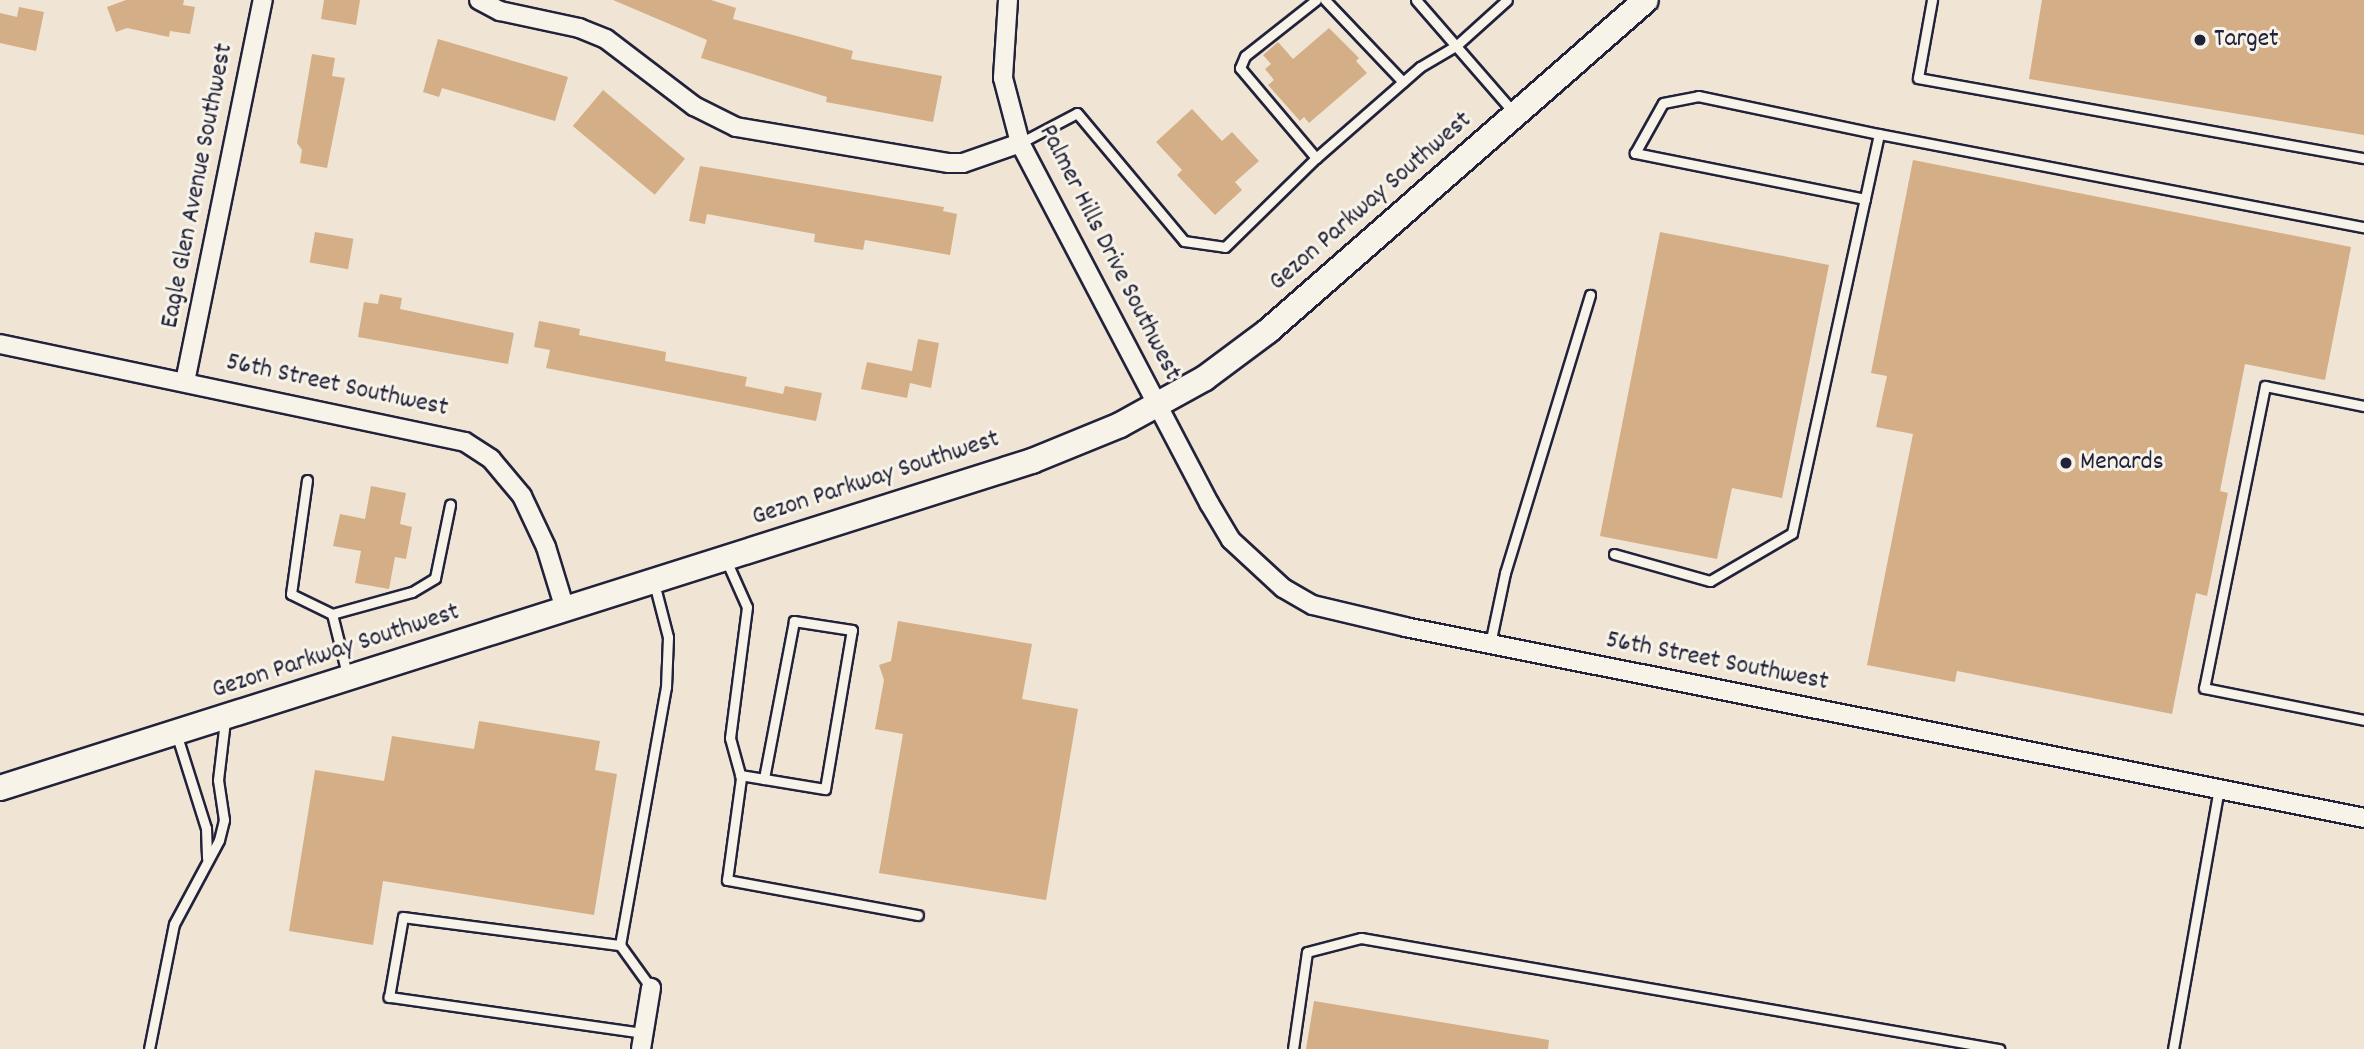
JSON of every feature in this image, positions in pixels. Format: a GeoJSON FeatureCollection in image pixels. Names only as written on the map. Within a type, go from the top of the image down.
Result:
{"type":"FeatureCollection","features":[{"type":"Feature","properties":{"kind":"main road","name":"Gezon Parkway Southwest"},"geometry":{"type":"LineString","coordinates":[[0,788],[348,680],[1032,461],[1158,405],[1205,378],[1268,331],[1646,0]]}},
{"type":"Feature","properties":{"kind":"street","name":"Eagle Glen Avenue Southwest"},"geometry":{"type":"LineString","coordinates":[[186,382],[262,0]]}},
{"type":"Feature","properties":{"kind":"street"},"geometry":{"type":"LineString","coordinates":[[479,0],[500,11],[596,33],[694,106],[736,127],[949,163],[963,163],[1020,143]]}},
{"type":"Feature","properties":{"kind":"street","name":"Palmer Hills Drive Southwest"},"geometry":{"type":"LineString","coordinates":[[1008,0],[1003,78],[1020,143],[1158,405]]}},
{"type":"Feature","properties":{"kind":"street","name":"56th Street Southwest"},"geometry":{"type":"LineString","coordinates":[[0,344],[439,433],[479,450],[504,471],[523,496],[546,547],[565,609]]}},
{"type":"Feature","properties":{"kind":"street","name":"56th Street Southwest"},"geometry":{"type":"LineString","coordinates":[[1158,405],[1231,540],[1283,588],[1313,605],[1490,644],[2364,818]]}},
{"type":"Feature","properties":{"kind":"street"},"geometry":{"type":"LineString","coordinates":[[642,1041],[651,988]]}},
{"type":"Feature","properties":{"kind":"lane"},"geometry":{"type":"LineString","coordinates":[[1316,0],[1245,56],[1240,68],[1316,158]]}},
{"type":"Feature","properties":{"kind":"lane"},"geometry":{"type":"LineString","coordinates":[[1325,0],[1403,82]]}},
{"type":"Feature","properties":{"kind":"lane"},"geometry":{"type":"LineString","coordinates":[[1416,0],[1516,115]]}},
{"type":"Feature","properties":{"kind":"lane"},"geometry":{"type":"LineString","coordinates":[[1020,143],[1077,113],[1184,241],[1225,247],[1316,158],[1403,82],[1457,45],[1507,0]]}},
{"type":"Feature","properties":{"kind":"lane"},"geometry":{"type":"LineString","coordinates":[[1933,0],[1918,78],[2364,158]]}},
{"type":"Feature","properties":{"kind":"lane"},"geometry":{"type":"LineString","coordinates":[[1865,199],[1635,153],[1663,103],[1698,96],[1879,134],[2364,227]]}},
{"type":"Feature","properties":{"kind":"lane"},"geometry":{"type":"LineString","coordinates":[[1614,554],[1710,581],[1792,533],[1879,134]]}},
{"type":"Feature","properties":{"kind":"lane"},"geometry":{"type":"LineString","coordinates":[[1490,644],[1505,573],[1590,295]]}},
{"type":"Feature","properties":{"kind":"lane"},"geometry":{"type":"LineString","coordinates":[[2364,406],[2265,386],[2204,688],[2364,720]]}},
{"type":"Feature","properties":{"kind":"lane"},"geometry":{"type":"LineString","coordinates":[[307,480],[291,594],[332,614],[412,592],[435,578],[450,505]]}},
{"type":"Feature","properties":{"kind":"lane"},"geometry":{"type":"LineString","coordinates":[[725,558],[747,607],[730,738],[740,775],[727,880],[918,915]]}},
{"type":"Feature","properties":{"kind":"lane"},"geometry":{"type":"LineString","coordinates":[[651,988],[620,945],[666,687],[668,637],[653,581]]}},
{"type":"Feature","properties":{"kind":"lane"},"geometry":{"type":"LineString","coordinates":[[332,614],[348,680]]}},
{"type":"Feature","properties":{"kind":"lane"},"geometry":{"type":"LineString","coordinates":[[740,775],[764,779],[825,789],[852,629],[794,621],[764,779]]}},
{"type":"Feature","properties":{"kind":"lane"},"geometry":{"type":"LineString","coordinates":[[149,1049],[174,924],[225,820],[218,780],[225,718]]}},
{"type":"Feature","properties":{"kind":"lane"},"geometry":{"type":"LineString","coordinates":[[176,733],[206,828],[208,859]]}},
{"type":"Feature","properties":{"kind":"lane"},"geometry":{"type":"LineString","coordinates":[[2173,1049],[2219,789]]}},
{"type":"Feature","properties":{"kind":"lane"},"geometry":{"type":"LineString","coordinates":[[620,945],[402,917],[389,997],[642,1041]]}},
{"type":"Feature","properties":{"kind":"lane"},"geometry":{"type":"LineString","coordinates":[[1293,1049],[1307,952],[1361,938],[1999,1049]]}},
{"type":"Feature","properties":{"kind":"building"},"geometry":{"type":"Polygon","coordinates":[[[126,0],[184,0],[183,5],[195,7],[190,34],[170,31],[169,37],[127,28],[116,32],[107,7],[126,0]]]}},
{"type":"Feature","properties":{"kind":"building"},"geometry":{"type":"Polygon","coordinates":[[[324,0],[360,0],[356,25],[321,19],[324,0]]]}},
{"type":"Feature","properties":{"kind":"building"},"geometry":{"type":"Polygon","coordinates":[[[613,0],[711,0],[736,8],[733,19],[853,51],[851,59],[942,76],[933,122],[826,102],[827,97],[701,58],[707,40],[613,0]]]}},
{"type":"Feature","properties":{"kind":"building","name":"Target"},"geometry":{"type":"Polygon","coordinates":[[[2042,0],[2364,0],[2364,135],[2029,79],[2042,0]]]}},
{"type":"Feature","properties":{"kind":"building"},"geometry":{"type":"Polygon","coordinates":[[[19,7],[44,12],[36,51],[0,43],[0,13],[17,17],[19,7]]]}},
{"type":"Feature","properties":{"kind":"building"},"geometry":{"type":"Polygon","coordinates":[[[1329,28],[1359,58],[1356,61],[1367,73],[1309,123],[1304,117],[1300,121],[1268,85],[1274,80],[1265,69],[1271,64],[1263,55],[1278,42],[1293,59],[1329,28]]]}},
{"type":"Feature","properties":{"kind":"building"},"geometry":{"type":"Polygon","coordinates":[[[438,39],[568,77],[555,121],[442,88],[439,97],[423,92],[438,39]]]}},
{"type":"Feature","properties":{"kind":"building"},"geometry":{"type":"Polygon","coordinates":[[[312,54],[335,58],[332,76],[345,78],[327,168],[300,163],[302,150],[297,143],[312,54]]]}},
{"type":"Feature","properties":{"kind":"building"},"geometry":{"type":"Polygon","coordinates":[[[603,90],[685,159],[655,195],[573,126],[603,90]]]}},
{"type":"Feature","properties":{"kind":"building"},"geometry":{"type":"Polygon","coordinates":[[[1192,109],[1222,141],[1232,132],[1259,161],[1235,182],[1242,190],[1215,215],[1177,175],[1182,170],[1156,142],[1192,109]]]}},
{"type":"Feature","properties":{"kind":"building","name":"Menards"},"geometry":{"type":"Polygon","coordinates":[[[1913,160],[2351,247],[2325,380],[2245,364],[2220,491],[2228,493],[2207,596],[2196,593],[2172,714],[1957,671],[1955,682],[1867,665],[1913,434],[1876,427],[1887,376],[1871,373],[1913,160]]]}},
{"type":"Feature","properties":{"kind":"building"},"geometry":{"type":"Polygon","coordinates":[[[700,166],[944,207],[943,211],[957,214],[950,255],[865,240],[863,250],[814,242],[815,234],[707,214],[705,224],[689,221],[700,166]]]}},
{"type":"Feature","properties":{"kind":"building"},"geometry":{"type":"Polygon","coordinates":[[[315,232],[353,239],[348,269],[310,263],[315,232]]]}},
{"type":"Feature","properties":{"kind":"building"},"geometry":{"type":"Polygon","coordinates":[[[1660,232],[1829,265],[1782,498],[1732,488],[1717,559],[1600,536],[1660,232]]]}},
{"type":"Feature","properties":{"kind":"building"},"geometry":{"type":"Polygon","coordinates":[[[380,294],[402,298],[400,309],[514,333],[508,364],[358,337],[364,302],[378,304],[380,294]]]}},
{"type":"Feature","properties":{"kind":"building"},"geometry":{"type":"Polygon","coordinates":[[[539,321],[580,329],[579,335],[666,352],[665,361],[747,377],[745,386],[783,394],[785,386],[822,393],[816,421],[546,368],[550,350],[534,347],[539,321]]]}},
{"type":"Feature","properties":{"kind":"building"},"geometry":{"type":"Polygon","coordinates":[[[918,339],[939,343],[931,388],[910,383],[907,398],[861,389],[867,362],[912,371],[918,339]]]}},
{"type":"Feature","properties":{"kind":"building"},"geometry":{"type":"Polygon","coordinates":[[[371,486],[406,493],[400,524],[412,527],[406,559],[395,557],[389,589],[355,583],[361,551],[333,546],[340,514],[365,519],[371,486]]]}},
{"type":"Feature","properties":{"kind":"building"},"geometry":{"type":"Polygon","coordinates":[[[898,621],[1032,644],[1022,699],[1078,709],[1046,900],[879,873],[903,734],[875,729],[884,680],[879,665],[891,661],[898,621]]]}},
{"type":"Feature","properties":{"kind":"building"},"geometry":{"type":"Polygon","coordinates":[[[479,721],[600,741],[595,770],[617,774],[594,915],[383,881],[373,945],[289,931],[315,770],[384,781],[392,736],[474,749],[479,721]]]}},
{"type":"Feature","properties":{"kind":"building"},"geometry":{"type":"Polygon","coordinates":[[[1314,1001],[1549,1040],[1548,1049],[1306,1049],[1314,1001]]]}},
{"type":"Feature","properties":{"kind":"place","name":"Target"},"geometry":{"type":"Point","coordinates":[2200,40]}},
{"type":"Feature","properties":{"kind":"place","name":"Menards"},"geometry":{"type":"Point","coordinates":[2066,463]}}]}
